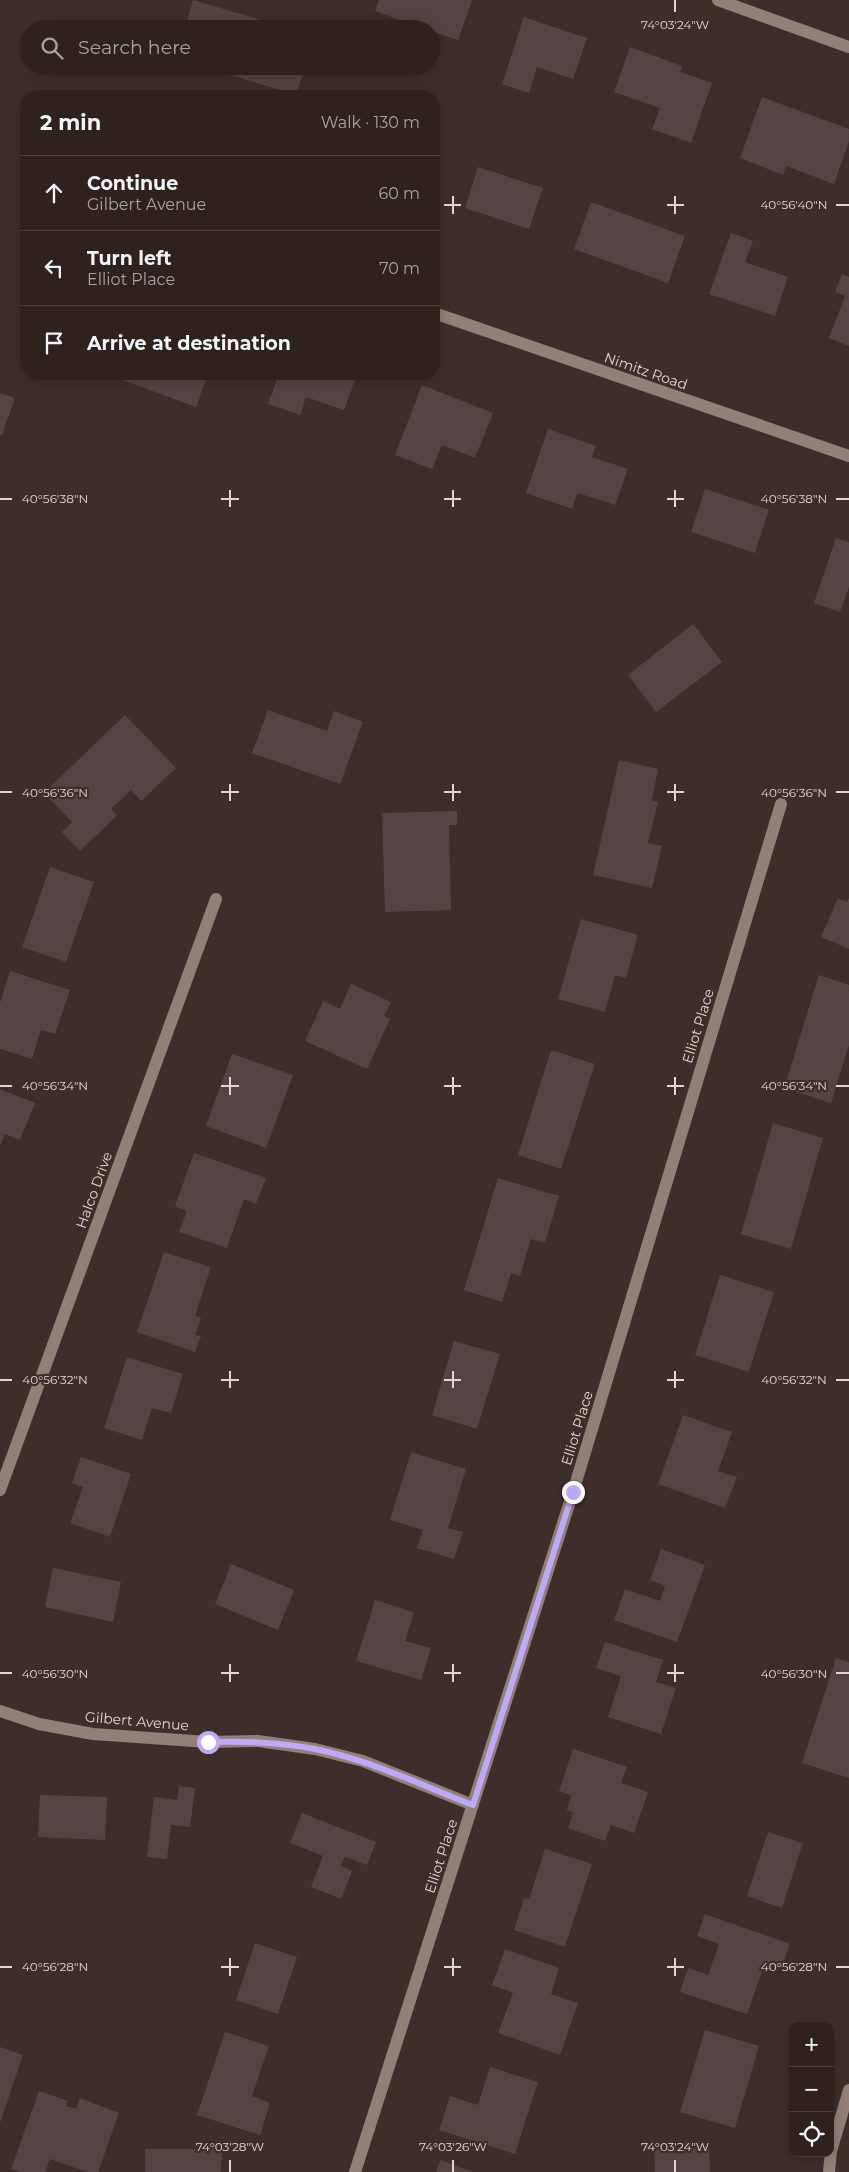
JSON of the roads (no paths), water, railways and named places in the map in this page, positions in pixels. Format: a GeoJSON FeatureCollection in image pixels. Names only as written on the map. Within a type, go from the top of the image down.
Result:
{"type":"FeatureCollection","features":[{"type":"Feature","properties":{"kind":"street"},"geometry":{"type":"LineString","coordinates":[[718,0],[849,47]]}},
{"type":"Feature","properties":{"kind":"street","name":"Nimitz Road"},"geometry":{"type":"LineString","coordinates":[[440,315],[849,456]]}},
{"type":"Feature","properties":{"kind":"street","name":"Elliot Place"},"geometry":{"type":"LineString","coordinates":[[355,2172],[573,1492],[781,804]]}},
{"type":"Feature","properties":{"kind":"street","name":"Halco Drive"},"geometry":{"type":"LineString","coordinates":[[0,1490],[216,899]]}},
{"type":"Feature","properties":{"kind":"street","name":"Gilbert Avenue"},"geometry":{"type":"LineString","coordinates":[[0,1711],[39,1724],[93,1734],[208,1742],[258,1741],[314,1748],[363,1761],[473,1805]]}},
{"type":"Feature","properties":{"kind":"street"},"geometry":{"type":"LineString","coordinates":[[829,2172],[831,2151],[849,2090]]}}]}
